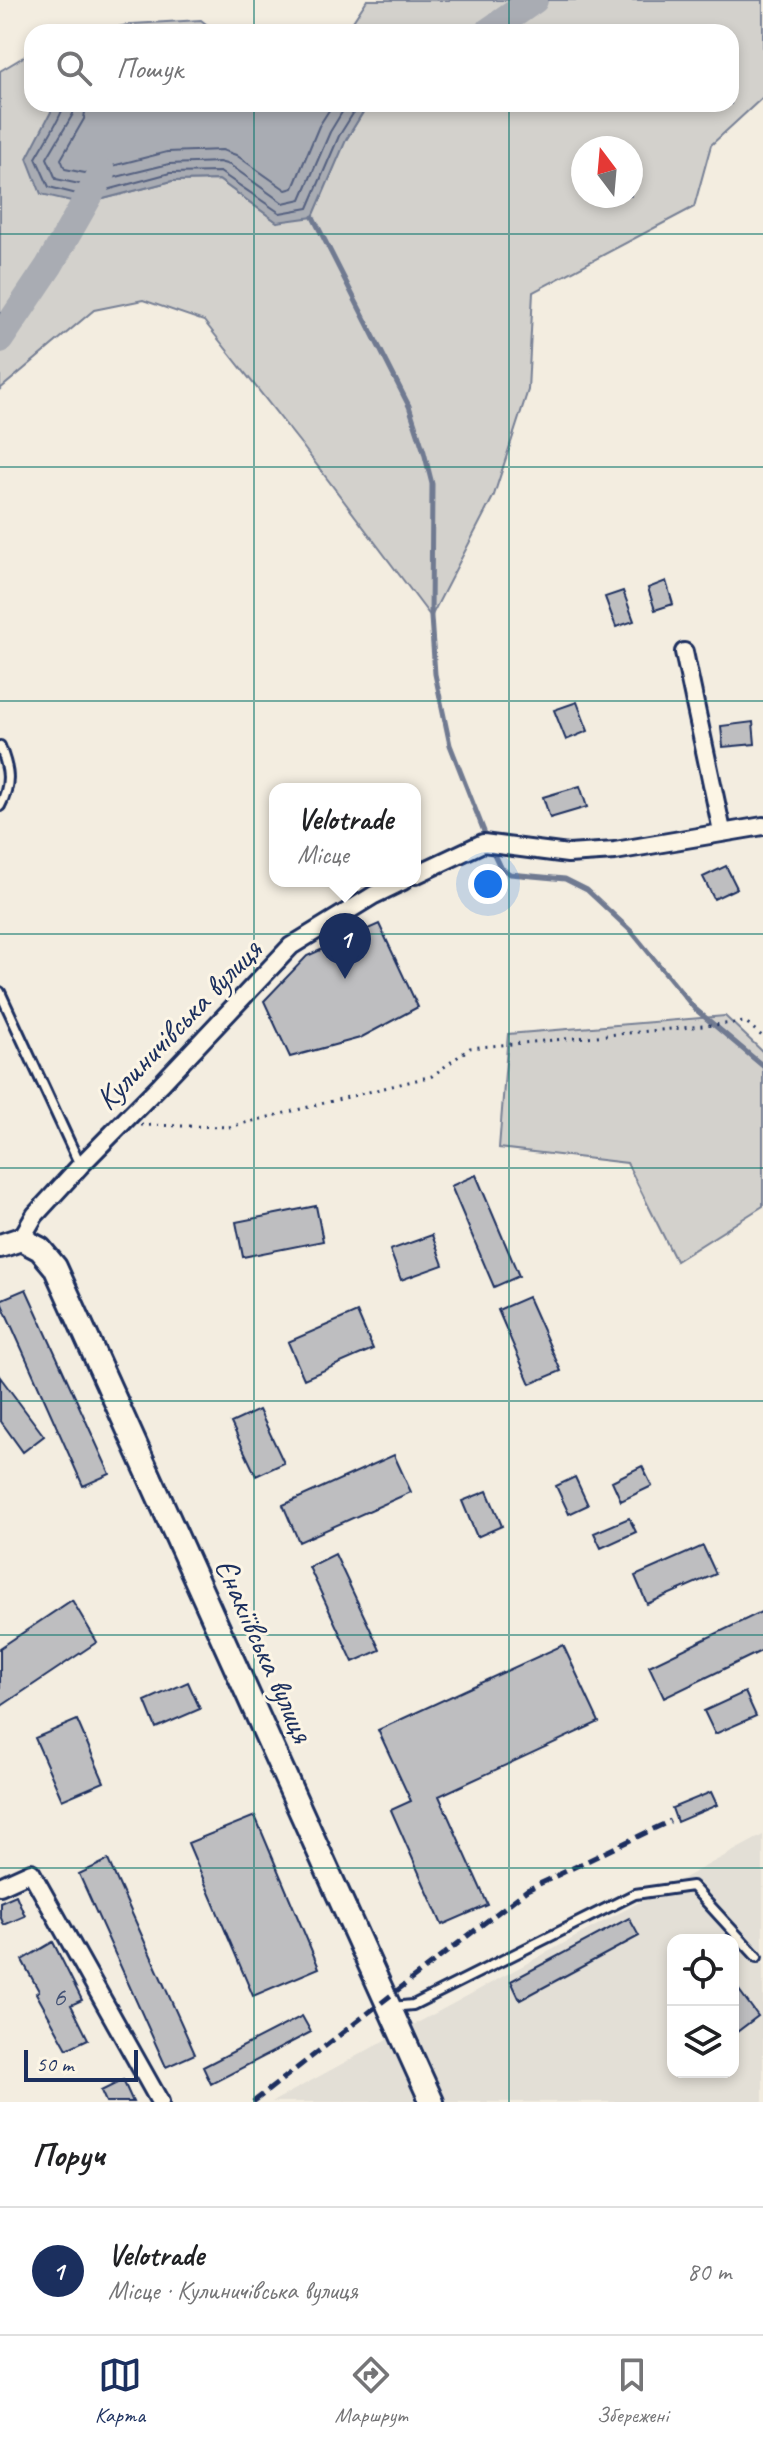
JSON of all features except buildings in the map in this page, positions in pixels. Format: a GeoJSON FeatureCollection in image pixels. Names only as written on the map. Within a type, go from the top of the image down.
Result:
{"type":"FeatureCollection","features":[{"type":"Feature","properties":{"kind":"street"},"geometry":{"type":"LineString","coordinates":[[684,652],[722,831]]}},
{"type":"Feature","properties":{"kind":"street"},"geometry":{"type":"LineString","coordinates":[[421,873],[492,843],[568,854],[615,851],[763,826]]}},
{"type":"Feature","properties":{"kind":"street","name":"Кулиничівська вулиця"},"geometry":{"type":"LineString","coordinates":[[10,1242],[291,946],[391,887]]}},
{"type":"Feature","properties":{"kind":"street","name":"Єнакіївська вулиця"},"geometry":{"type":"LineString","coordinates":[[10,1242],[40,1249],[55,1267],[432,2102]]}},
{"type":"Feature","properties":{"kind":"street"},"geometry":{"type":"LineString","coordinates":[[0,1886],[31,1872],[160,2102]]}},
{"type":"Feature","properties":{"kind":"lane"},"geometry":{"type":"LineString","coordinates":[[0,746],[10,771],[8,791],[0,806]]}},
{"type":"Feature","properties":{"kind":"lane"},"geometry":{"type":"LineString","coordinates":[[0,992],[80,1166]]}},
{"type":"Feature","properties":{"kind":"lane"},"geometry":{"type":"LineString","coordinates":[[390,2007],[413,2005],[635,1894],[692,1886],[757,1957]]}},
{"type":"Feature","properties":{"kind":"path"},"geometry":{"type":"LineString","coordinates":[[121,1125],[229,1127],[432,1076],[470,1048],[746,1022],[763,1037]]}},
{"type":"Feature","properties":{"kind":"shaded area"},"geometry":{"type":"Polygon","coordinates":[[[367,0],[763,0],[763,97],[711,145],[694,207],[533,292],[528,390],[494,495],[431,617],[204,321],[143,300],[94,310],[0,389],[0,71],[24,57],[24,112],[53,112],[84,204],[172,181],[219,180],[277,222],[346,140],[363,112],[739,112],[739,24],[351,24],[367,0]]]}},
{"type":"Feature","properties":{"kind":"shaded area"},"geometry":{"type":"Polygon","coordinates":[[[201,20],[206,24],[132,24],[201,20]]]}},
{"type":"Feature","properties":{"kind":"shaded area"},"geometry":{"type":"Polygon","coordinates":[[[725,1016],[763,1052],[763,1206],[676,1261],[627,1163],[499,1148],[508,1034],[725,1016]]]}},
{"type":"Feature","properties":{"kind":"shaded area"},"geometry":{"type":"Polygon","coordinates":[[[763,1835],[763,2102],[272,2102],[763,1835]]]}},
{"type":"Feature","properties":{"kind":"water"},"geometry":{"type":"Polygon","coordinates":[[[51,112],[363,112],[346,140],[313,217],[277,222],[219,180],[172,181],[84,204],[41,194],[27,158],[51,112]]]}},
{"type":"Feature","properties":{"kind":"waterway"},"geometry":{"type":"LineString","coordinates":[[500,24],[534,0]]}},
{"type":"Feature","properties":{"kind":"waterway"},"geometry":{"type":"LineString","coordinates":[[0,339],[49,266],[102,173]]}},
{"type":"Feature","properties":{"kind":"waterway"},"geometry":{"type":"LineString","coordinates":[[313,217],[409,406],[424,452],[432,484],[431,617],[435,674],[450,745],[487,839]]}},
{"type":"Feature","properties":{"kind":"waterway"},"geometry":{"type":"LineString","coordinates":[[491,848],[500,867],[510,874],[565,879],[587,890],[632,932],[694,1008],[763,1066]]}},
{"type":"Feature","properties":{"kind":"railway"},"geometry":{"type":"LineString","coordinates":[[253,2102],[527,1890],[670,1821]]}},
{"type":"Feature","properties":{"kind":"place","name":"Velotrade"},"geometry":{"type":"Point","coordinates":[345,979]}}]}
